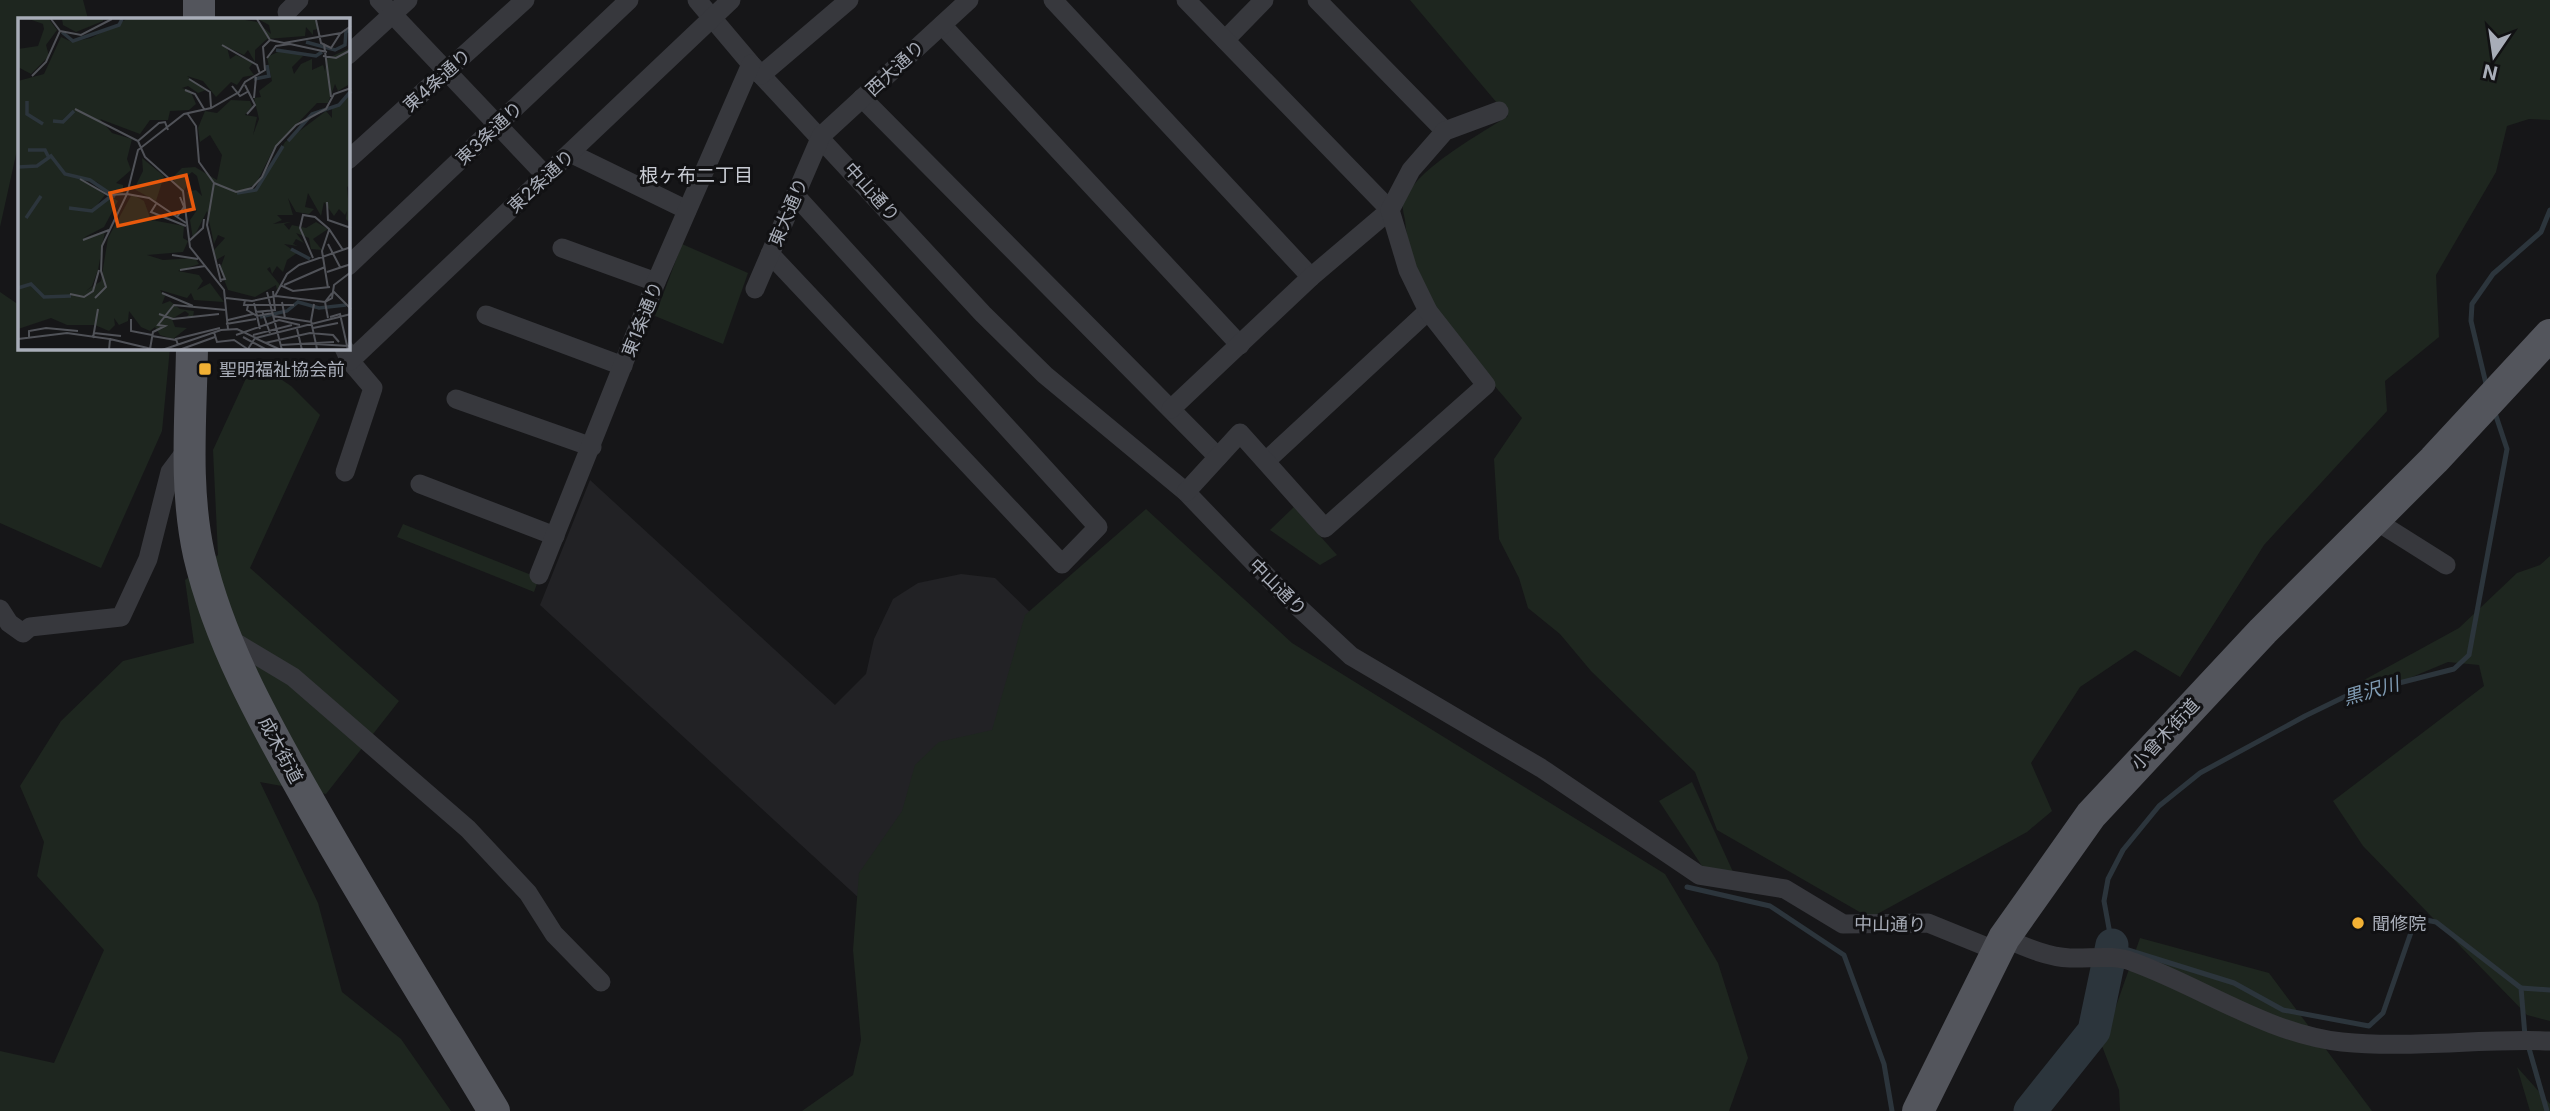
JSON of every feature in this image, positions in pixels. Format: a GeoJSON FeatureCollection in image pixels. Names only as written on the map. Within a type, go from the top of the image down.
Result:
{"type":"FeatureCollection","features":[{"type":"Feature","properties":{"kind":"main road"},"geometry":{"type":"LineString","coordinates":[[199,0],[199,18]]}},
{"type":"Feature","properties":{"kind":"main road","name":"小曾木街道"},"geometry":{"type":"LineString","coordinates":[[1917,1111],[2001,945],[2091,815],[2373,519],[2491,400],[2550,335]]}},
{"type":"Feature","properties":{"kind":"main road","name":"成木街道"},"geometry":{"type":"LineString","coordinates":[[192,350],[189,447],[191,495],[199,554],[224,635],[284,758],[494,1111]]}},
{"type":"Feature","properties":{"kind":"street"},"geometry":{"type":"LineString","coordinates":[[350,52],[386,7],[408,0]]}},
{"type":"Feature","properties":{"kind":"street","name":"東4条通り"},"geometry":{"type":"LineString","coordinates":[[350,158],[525,0]]}},
{"type":"Feature","properties":{"kind":"street","name":"東3条通り"},"geometry":{"type":"LineString","coordinates":[[350,264],[629,0]]}},
{"type":"Feature","properties":{"kind":"street","name":"中山通り"},"geometry":{"type":"LineString","coordinates":[[696,0],[756,70],[821,136],[984,314],[1045,375],[1186,492],[1281,591],[1351,656],[1541,768],[1699,875],[1785,889],[1843,924],[1928,923],[2001,945],[2067,958],[2116,958],[2133,962],[2199,993],[2296,1032],[2341,1042],[2550,1041]]}},
{"type":"Feature","properties":{"kind":"street","name":"東2条通り"},"geometry":{"type":"LineString","coordinates":[[347,355],[546,176],[731,0]]}},
{"type":"Feature","properties":{"kind":"street"},"geometry":{"type":"LineString","coordinates":[[756,70],[849,0]]}},
{"type":"Feature","properties":{"kind":"street","name":"西大通り"},"geometry":{"type":"LineString","coordinates":[[821,136],[969,0]]}},
{"type":"Feature","properties":{"kind":"street"},"geometry":{"type":"LineString","coordinates":[[1053,0],[1311,277]]}},
{"type":"Feature","properties":{"kind":"street"},"geometry":{"type":"LineString","coordinates":[[1186,0],[1390,210],[1408,270],[1428,311],[1486,385],[1325,528],[1240,433],[1186,492]]}},
{"type":"Feature","properties":{"kind":"street"},"geometry":{"type":"LineString","coordinates":[[1225,40],[1264,0]]}},
{"type":"Feature","properties":{"kind":"street"},"geometry":{"type":"LineString","coordinates":[[1317,0],[1445,131]]}},
{"type":"Feature","properties":{"kind":"street"},"geometry":{"type":"LineString","coordinates":[[386,7],[546,176]]}},
{"type":"Feature","properties":{"kind":"street"},"geometry":{"type":"LineString","coordinates":[[942,25],[1240,345]]}},
{"type":"Feature","properties":{"kind":"street","name":"東1条通り"},"geometry":{"type":"LineString","coordinates":[[539,575],[656,282],[687,210],[756,70]]}},
{"type":"Feature","properties":{"kind":"street"},"geometry":{"type":"LineString","coordinates":[[862,98],[1218,457]]}},
{"type":"Feature","properties":{"kind":"street"},"geometry":{"type":"LineString","coordinates":[[1171,409],[1311,277],[1390,210],[1411,170],[1445,131],[1499,111]]}},
{"type":"Feature","properties":{"kind":"street","name":"東大通り"},"geometry":{"type":"LineString","coordinates":[[755,289],[821,136]]}},
{"type":"Feature","properties":{"kind":"street"},"geometry":{"type":"LineString","coordinates":[[570,153],[687,210]]}},
{"type":"Feature","properties":{"kind":"street"},"geometry":{"type":"LineString","coordinates":[[770,254],[1062,564],[1098,527],[795,195]]}},
{"type":"Feature","properties":{"kind":"street"},"geometry":{"type":"LineString","coordinates":[[562,248],[656,282]]}},
{"type":"Feature","properties":{"kind":"street"},"geometry":{"type":"LineString","coordinates":[[1266,461],[1428,311]]}},
{"type":"Feature","properties":{"kind":"street"},"geometry":{"type":"LineString","coordinates":[[486,315],[623,366]]}},
{"type":"Feature","properties":{"kind":"street"},"geometry":{"type":"LineString","coordinates":[[345,472],[373,388],[347,355]]}},
{"type":"Feature","properties":{"kind":"street"},"geometry":{"type":"LineString","coordinates":[[457,399],[592,447]]}},
{"type":"Feature","properties":{"kind":"street"},"geometry":{"type":"LineString","coordinates":[[0,609],[9,623],[23,633],[30,627],[121,617],[148,559],[170,472],[189,447]]}},
{"type":"Feature","properties":{"kind":"street"},"geometry":{"type":"LineString","coordinates":[[419,484],[555,536]]}},
{"type":"Feature","properties":{"kind":"street"},"geometry":{"type":"LineString","coordinates":[[2373,519],[2446,565]]}},
{"type":"Feature","properties":{"kind":"street"},"geometry":{"type":"LineString","coordinates":[[224,635],[293,677],[468,829],[528,893],[554,934],[601,982]]}},
{"type":"Feature","properties":{"kind":"shaded area"},"geometry":{"type":"Polygon","coordinates":[[[0,0],[83,0],[88,18],[18,18],[18,146],[0,227],[0,0]]]}},
{"type":"Feature","properties":{"kind":"shaded area"},"geometry":{"type":"Polygon","coordinates":[[[1410,0],[2550,0],[2550,120],[2529,119],[2507,126],[2496,172],[2436,275],[2439,337],[2385,381],[2387,411],[2264,545],[2180,677],[2135,650],[2080,687],[2031,763],[2052,811],[2027,832],[1870,918],[1717,830],[1695,772],[1591,671],[1560,634],[1528,608],[1519,578],[1499,539],[1494,459],[1522,418],[1466,351],[1432,301],[1410,248],[1403,207],[1409,191],[1433,166],[1508,116],[1410,0]]]}},
{"type":"Feature","properties":{"kind":"shaded area"},"geometry":{"type":"Polygon","coordinates":[[[682,244],[748,273],[723,344],[655,316],[682,244]]]}},
{"type":"Feature","properties":{"kind":"shaded area"},"geometry":{"type":"Polygon","coordinates":[[[0,292],[18,304],[18,350],[170,350],[162,431],[101,568],[0,523],[0,292]]]}},
{"type":"Feature","properties":{"kind":"shaded area"},"geometry":{"type":"Polygon","coordinates":[[[254,361],[291,386],[320,415],[250,568],[399,701],[326,794],[260,782],[318,903],[342,992],[401,1039],[451,1111],[0,1111],[0,1051],[54,1063],[104,950],[37,876],[44,842],[20,786],[61,721],[123,661],[194,643],[185,580],[218,555],[213,450],[254,361]]]}},
{"type":"Feature","properties":{"kind":"shaded area"},"geometry":{"type":"Polygon","coordinates":[[[590,480],[835,705],[866,674],[874,639],[893,599],[918,583],[961,574],[995,578],[1044,626],[994,739],[861,900],[540,605],[590,480]]]}},
{"type":"Feature","properties":{"kind":"shaded area"},"geometry":{"type":"Polygon","coordinates":[[[1294,507],[1337,555],[1320,565],[1270,530],[1294,507]]]}},
{"type":"Feature","properties":{"kind":"shaded area"},"geometry":{"type":"Polygon","coordinates":[[[1146,509],[1292,643],[1665,874],[1718,963],[1748,1058],[1729,1111],[802,1111],[853,1075],[861,1040],[853,950],[859,873],[902,811],[915,765],[939,742],[992,730],[1025,615],[1146,509]]]}},
{"type":"Feature","properties":{"kind":"shaded area"},"geometry":{"type":"Polygon","coordinates":[[[403,524],[539,578],[534,592],[397,537],[403,524]]]}},
{"type":"Feature","properties":{"kind":"shaded area"},"geometry":{"type":"Polygon","coordinates":[[[2550,556],[2550,1021],[2527,1015],[2363,846],[2333,801],[2484,686],[2479,665],[2448,662],[2376,692],[2364,680],[2459,628],[2517,573],[2540,565],[2550,556]]]}},
{"type":"Feature","properties":{"kind":"shaded area"},"geometry":{"type":"Polygon","coordinates":[[[1692,782],[1734,874],[1704,869],[1659,801],[1692,782]]]}},
{"type":"Feature","properties":{"kind":"shaded area"},"geometry":{"type":"Polygon","coordinates":[[[2140,938],[2269,973],[2372,1111],[2120,1111],[2119,1090],[2102,1046],[2140,938]]]}},
{"type":"Feature","properties":{"kind":"shaded area"},"geometry":{"type":"Polygon","coordinates":[[[2517,1067],[2550,1104],[2550,1111],[2530,1111],[2517,1067]]]}},
{"type":"Feature","properties":{"kind":"waterway","name":"黒沢川"},"geometry":{"type":"LineString","coordinates":[[2487,388],[2471,321],[2472,304],[2493,274],[2541,232],[2550,210]]}},
{"type":"Feature","properties":{"kind":"waterway","name":"黒沢川"},"geometry":{"type":"LineString","coordinates":[[2494,410],[2507,449],[2469,655],[2454,669],[2344,697],[2200,773],[2159,806],[2123,850],[2108,879],[2104,901],[2112,945],[2234,983],[2283,1010],[2369,1026],[2383,1013],[2416,918],[2436,922],[2521,988],[2525,1036]]}},
{"type":"Feature","properties":{"kind":"waterway"},"geometry":{"type":"LineString","coordinates":[[1687,887],[1770,906],[1844,955],[1884,1064],[1892,1111]]}},
{"type":"Feature","properties":{"kind":"waterway","name":"黒沢川"},"geometry":{"type":"LineString","coordinates":[[2030,1111],[2094,1031],[2112,945]]}},
{"type":"Feature","properties":{"kind":"waterway"},"geometry":{"type":"LineString","coordinates":[[2521,988],[2550,990]]}},
{"type":"Feature","properties":{"kind":"waterway"},"geometry":{"type":"LineString","coordinates":[[2528,1045],[2547,1111]]}},
{"type":"Feature","properties":{"kind":"place","name":"聖明福祉協会前"},"geometry":{"type":"Point","coordinates":[205,369]}},
{"type":"Feature","properties":{"kind":"place","name":"聞修院"},"geometry":{"type":"Point","coordinates":[2358,923]}},
{"type":"Feature","properties":{"kind":"district","name":"根ヶ布二丁目"},"geometry":{"type":"Point","coordinates":[696,175]}}]}
